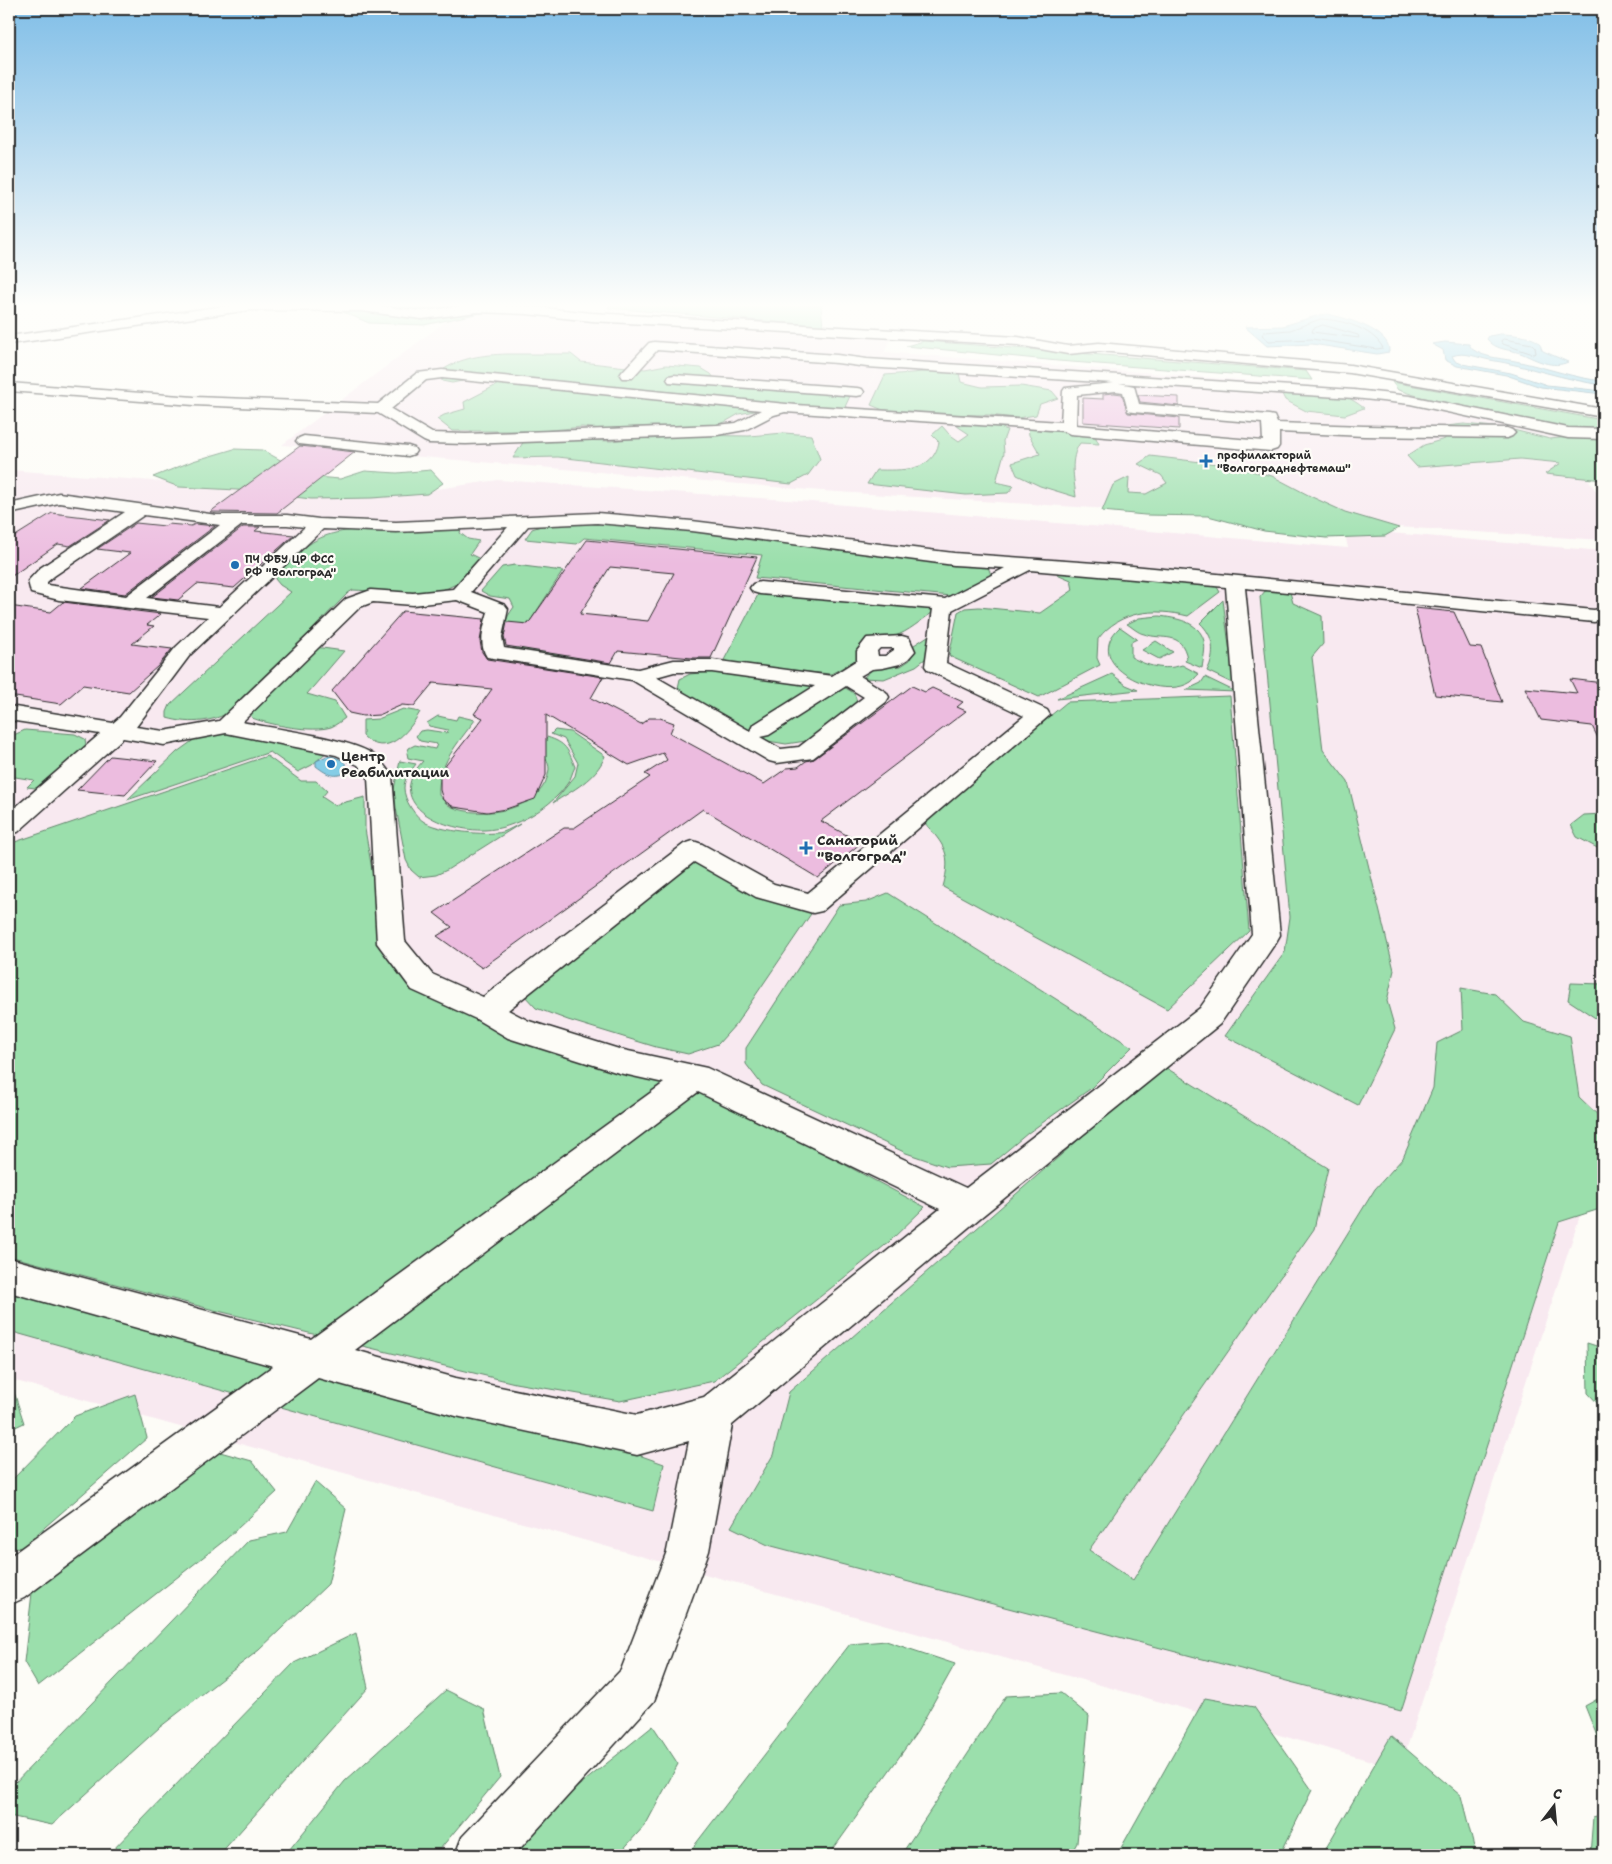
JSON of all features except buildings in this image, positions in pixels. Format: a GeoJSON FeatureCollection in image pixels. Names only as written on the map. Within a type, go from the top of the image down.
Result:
{"type":"FeatureCollection","features":[{"type":"Feature","properties":{"kind":"street"},"geometry":{"type":"LineString","coordinates":[[62,391],[194,401],[381,409],[429,438],[466,439],[717,430],[740,427],[770,411],[785,408]]}},
{"type":"Feature","properties":{"kind":"street"},"geometry":{"type":"LineString","coordinates":[[381,409],[403,391]]}},
{"type":"Feature","properties":{"kind":"street"},"geometry":{"type":"LineString","coordinates":[[610,391],[851,414],[1024,423],[1068,427],[1070,429],[1279,446],[1269,419],[1133,408],[1129,391]]}},
{"type":"Feature","properties":{"kind":"street"},"geometry":{"type":"LineString","coordinates":[[698,400],[705,391]]}},
{"type":"Feature","properties":{"kind":"street"},"geometry":{"type":"LineString","coordinates":[[841,391],[856,392],[851,414]]}},
{"type":"Feature","properties":{"kind":"street"},"geometry":{"type":"LineString","coordinates":[[1068,427],[1070,391]]}},
{"type":"Feature","properties":{"kind":"street"},"geometry":{"type":"LineString","coordinates":[[1307,391],[1410,400],[1568,433]]}},
{"type":"Feature","properties":{"kind":"street"},"geometry":{"type":"LineString","coordinates":[[1473,391],[1603,413]]}},
{"type":"Feature","properties":{"kind":"street"},"geometry":{"type":"LineString","coordinates":[[1272,427],[1376,432],[1603,434]]}},
{"type":"Feature","properties":{"kind":"street"},"geometry":{"type":"LineString","coordinates":[[1313,443],[1376,432]]}},
{"type":"Feature","properties":{"kind":"street"},"geometry":{"type":"LineString","coordinates":[[1351,436],[1365,447]]}},
{"type":"Feature","properties":{"kind":"street"},"geometry":{"type":"LineString","coordinates":[[394,463],[408,451],[429,438]]}},
{"type":"Feature","properties":{"kind":"street"},"geometry":{"type":"LineString","coordinates":[[304,441],[408,451]]}},
{"type":"Feature","properties":{"kind":"street"},"geometry":{"type":"LineString","coordinates":[[9,509],[59,498],[217,520],[287,520],[319,524],[396,527],[597,518],[692,526],[954,559],[1235,582],[1600,620]]}},
{"type":"Feature","properties":{"kind":"street"},"geometry":{"type":"LineString","coordinates":[[142,509],[47,572],[37,581],[38,588],[59,594],[224,613]]}},
{"type":"Feature","properties":{"kind":"street"},"geometry":{"type":"LineString","coordinates":[[130,602],[238,520]]}},
{"type":"Feature","properties":{"kind":"street"},"geometry":{"type":"LineString","coordinates":[[459,594],[522,522]]}},
{"type":"Feature","properties":{"kind":"street"},"geometry":{"type":"LineString","coordinates":[[9,826],[128,722],[183,651],[319,524]]}},
{"type":"Feature","properties":{"kind":"street"},"geometry":{"type":"LineString","coordinates":[[761,730],[868,662],[867,651],[874,642],[902,642],[942,611],[1028,564]]}},
{"type":"Feature","properties":{"kind":"street"},"geometry":{"type":"LineString","coordinates":[[9,1275],[456,1397],[637,1435],[714,1414],[969,1206],[1210,1016],[1266,935],[1235,582]]}},
{"type":"Feature","properties":{"kind":"street"},"geometry":{"type":"LineString","coordinates":[[486,1011],[693,850],[765,891],[813,904],[1039,714],[935,666],[943,604],[760,588]]}},
{"type":"Feature","properties":{"kind":"street"},"geometry":{"type":"LineString","coordinates":[[226,726],[353,603],[371,596],[413,599],[459,594],[498,609],[492,637],[494,653],[638,675],[777,756],[805,753],[878,697],[841,680],[712,666],[674,666],[638,675]]}},
{"type":"Feature","properties":{"kind":"street"},"geometry":{"type":"LineString","coordinates":[[13,718],[164,738],[226,726],[343,749],[366,760],[380,776],[391,943],[422,982],[486,1011],[519,1030],[619,1061],[696,1077],[969,1206]]}},
{"type":"Feature","properties":{"kind":"street"},"geometry":{"type":"LineString","coordinates":[[9,1583],[696,1077]]}},
{"type":"Feature","properties":{"kind":"street"},"geometry":{"type":"LineString","coordinates":[[480,1855],[638,1685],[688,1551],[714,1414]]}},
{"type":"Feature","properties":{"kind":"shaded area","name":"профилакторий \"Волгограднефтемаш\""},"geometry":{"type":"Polygon","coordinates":[[[353,391],[867,391],[854,420],[867,391],[1383,391],[1558,432],[1603,502],[1603,540],[822,491],[282,445],[353,391]]]}},
{"type":"Feature","properties":{"kind":"shaded area","name":"Санаторий \"Волгоград\""},"geometry":{"type":"Polygon","coordinates":[[[9,470],[326,494],[397,495],[498,480],[788,500],[1348,548],[1344,529],[1603,551],[1603,1145],[1400,1769],[9,1379],[9,470]]]}},
{"type":"Feature","properties":{"kind":"green space"},"geometry":{"type":"Polygon","coordinates":[[[485,391],[795,391],[850,396],[844,409],[785,405],[739,414],[725,422],[705,428],[653,426],[602,429],[582,427],[542,431],[452,431],[437,419],[465,409],[464,402],[485,391]]]}},
{"type":"Feature","properties":{"kind":"green space"},"geometry":{"type":"Polygon","coordinates":[[[878,391],[1052,391],[1058,398],[1040,404],[1036,415],[1017,418],[989,415],[924,414],[883,410],[871,405],[878,391]]]}},
{"type":"Feature","properties":{"kind":"green space"},"geometry":{"type":"Polygon","coordinates":[[[1285,391],[1332,391],[1364,408],[1345,415],[1306,411],[1285,400],[1282,394],[1285,391]]]}},
{"type":"Feature","properties":{"kind":"green space"},"geometry":{"type":"Polygon","coordinates":[[[1401,391],[1442,391],[1603,420],[1603,430],[1574,429],[1421,397],[1401,391]]]}},
{"type":"Feature","properties":{"kind":"green space"},"geometry":{"type":"Polygon","coordinates":[[[991,423],[1007,430],[1003,441],[1004,453],[996,482],[1014,486],[1008,493],[966,495],[867,484],[876,470],[915,468],[930,459],[936,452],[939,442],[932,435],[942,426],[959,441],[969,434],[957,426],[991,423]]]}},
{"type":"Feature","properties":{"kind":"green space"},"geometry":{"type":"Polygon","coordinates":[[[1464,424],[1505,428],[1550,439],[1578,436],[1603,437],[1603,480],[1545,474],[1561,463],[1520,459],[1417,467],[1407,456],[1424,445],[1445,439],[1446,426],[1464,424]]]}},
{"type":"Feature","properties":{"kind":"green space"},"geometry":{"type":"Polygon","coordinates":[[[1028,426],[1094,434],[1099,444],[1080,443],[1074,456],[1073,469],[1076,497],[1040,486],[1017,475],[1012,463],[1040,454],[1029,435],[1028,426]]]}},
{"type":"Feature","properties":{"kind":"green space"},"geometry":{"type":"Polygon","coordinates":[[[784,433],[811,435],[820,459],[808,475],[791,484],[558,457],[513,458],[524,441],[543,439],[611,441],[640,438],[652,439],[678,435],[749,436],[784,433]]]}},
{"type":"Feature","properties":{"kind":"green space"},"geometry":{"type":"Polygon","coordinates":[[[234,449],[262,450],[284,462],[280,474],[340,479],[365,471],[397,473],[431,470],[443,483],[427,494],[372,498],[311,499],[237,490],[179,487],[153,477],[193,461],[234,449]]]}},
{"type":"Feature","properties":{"kind":"green space"},"geometry":{"type":"Polygon","coordinates":[[[1150,456],[1227,465],[1272,476],[1345,512],[1399,528],[1385,536],[1326,538],[1264,531],[1208,516],[1145,515],[1102,511],[1113,485],[1129,477],[1128,493],[1146,494],[1167,483],[1161,475],[1138,464],[1150,456]]]}},
{"type":"Feature","properties":{"kind":"green space"},"geometry":{"type":"Polygon","coordinates":[[[601,522],[712,531],[987,564],[991,575],[951,596],[755,578],[762,555],[584,538],[577,544],[525,539],[532,529],[547,524],[601,522]]]}},
{"type":"Feature","properties":{"kind":"green space"},"geometry":{"type":"Polygon","coordinates":[[[363,529],[461,530],[460,533],[468,539],[479,541],[470,554],[480,559],[465,577],[454,585],[441,590],[411,594],[353,590],[229,713],[212,719],[194,722],[167,718],[170,705],[291,592],[280,585],[275,579],[284,565],[309,545],[324,536],[363,529]]]}},
{"type":"Feature","properties":{"kind":"green space"},"geometry":{"type":"Polygon","coordinates":[[[515,565],[563,571],[517,641],[586,650],[578,663],[512,653],[514,648],[504,641],[505,623],[514,607],[510,599],[490,596],[481,591],[502,567],[515,565]]]}},
{"type":"Feature","properties":{"kind":"green space"},"geometry":{"type":"Polygon","coordinates":[[[1061,569],[1215,584],[1220,592],[1188,616],[1151,612],[1127,617],[1117,622],[1098,639],[1097,658],[1100,665],[1039,697],[949,656],[958,612],[965,608],[979,607],[1040,613],[1073,590],[1071,580],[1057,574],[1061,569]]]}},
{"type":"Feature","properties":{"kind":"green space"},"geometry":{"type":"Polygon","coordinates":[[[761,589],[933,606],[932,613],[905,632],[895,636],[867,640],[859,648],[862,657],[831,674],[722,664],[761,589]]]}},
{"type":"Feature","properties":{"kind":"green space"},"geometry":{"type":"Polygon","coordinates":[[[1267,589],[1290,592],[1293,603],[1322,616],[1323,644],[1312,657],[1323,750],[1348,782],[1394,970],[1387,1001],[1395,1029],[1358,1105],[1225,1036],[1285,952],[1290,917],[1260,597],[1267,589]]]}},
{"type":"Feature","properties":{"kind":"green space"},"geometry":{"type":"Polygon","coordinates":[[[1223,600],[1234,684],[1207,671],[1212,658],[1212,645],[1208,633],[1200,623],[1223,600]]]}},
{"type":"Feature","properties":{"kind":"green space"},"geometry":{"type":"Polygon","coordinates":[[[1159,616],[1186,622],[1197,629],[1205,644],[1202,668],[1185,661],[1187,658],[1184,649],[1181,643],[1176,640],[1151,636],[1137,631],[1127,624],[1139,618],[1159,616]]]}},
{"type":"Feature","properties":{"kind":"green space"},"geometry":{"type":"Polygon","coordinates":[[[1120,627],[1137,639],[1131,642],[1131,657],[1156,667],[1169,668],[1182,665],[1199,674],[1191,682],[1178,687],[1161,687],[1144,683],[1128,676],[1116,666],[1109,654],[1110,641],[1120,627]]]}},
{"type":"Feature","properties":{"kind":"green space"},"geometry":{"type":"Polygon","coordinates":[[[931,634],[930,650],[925,659],[916,666],[884,679],[863,678],[874,668],[901,666],[910,660],[911,647],[931,634]]]}},
{"type":"Feature","properties":{"kind":"green space"},"geometry":{"type":"Polygon","coordinates":[[[1156,641],[1173,652],[1159,659],[1142,650],[1156,641]]]}},
{"type":"Feature","properties":{"kind":"green space"},"geometry":{"type":"Polygon","coordinates":[[[315,647],[344,651],[307,694],[335,702],[345,718],[331,727],[303,729],[280,726],[252,718],[250,713],[315,647]]]}},
{"type":"Feature","properties":{"kind":"green space"},"geometry":{"type":"Polygon","coordinates":[[[710,672],[843,687],[854,694],[856,708],[806,741],[786,744],[768,741],[684,697],[678,688],[680,679],[690,674],[710,672]]]}},
{"type":"Feature","properties":{"kind":"green space"},"geometry":{"type":"Polygon","coordinates":[[[1112,674],[1126,685],[1138,690],[1057,699],[1112,674]]]}},
{"type":"Feature","properties":{"kind":"green space"},"geometry":{"type":"Polygon","coordinates":[[[1205,677],[1236,692],[1186,690],[1201,683],[1205,677]]]}},
{"type":"Feature","properties":{"kind":"green space"},"geometry":{"type":"Polygon","coordinates":[[[1230,696],[1249,931],[1167,1009],[943,887],[947,866],[945,851],[937,837],[923,821],[1067,702],[1230,696]]]}},
{"type":"Feature","properties":{"kind":"green space"},"geometry":{"type":"Polygon","coordinates":[[[403,709],[420,712],[403,735],[396,740],[380,745],[363,736],[363,720],[378,719],[403,709]]]}},
{"type":"Feature","properties":{"kind":"green space"},"geometry":{"type":"Polygon","coordinates":[[[438,716],[456,720],[458,716],[475,720],[450,755],[441,774],[439,795],[450,806],[463,810],[494,812],[525,803],[537,794],[545,783],[549,769],[541,747],[547,737],[562,744],[568,751],[575,767],[570,780],[560,793],[542,809],[508,826],[485,830],[470,829],[438,821],[424,813],[414,803],[410,791],[412,777],[423,761],[408,758],[407,753],[409,748],[415,745],[435,749],[437,744],[420,741],[416,736],[420,731],[427,730],[447,733],[448,730],[429,726],[427,723],[438,716]]]}},
{"type":"Feature","properties":{"kind":"green space"},"geometry":{"type":"Polygon","coordinates":[[[25,730],[75,734],[85,739],[86,745],[44,789],[27,787],[34,780],[9,776],[9,737],[25,730]]]}},
{"type":"Feature","properties":{"kind":"green space"},"geometry":{"type":"Polygon","coordinates":[[[555,730],[570,732],[605,756],[590,778],[553,803],[575,776],[578,763],[564,739],[551,734],[555,730]]]}},
{"type":"Feature","properties":{"kind":"green space"},"geometry":{"type":"Polygon","coordinates":[[[233,732],[329,750],[312,765],[298,772],[270,752],[127,800],[177,752],[195,739],[233,732]]]}},
{"type":"Feature","properties":{"kind":"green space"},"geometry":{"type":"Polygon","coordinates":[[[267,756],[301,781],[316,781],[327,791],[322,797],[334,805],[365,797],[365,829],[378,905],[424,988],[713,1095],[925,1207],[889,1242],[714,1381],[620,1401],[515,1383],[214,1310],[9,1256],[9,844],[267,756]]]}},
{"type":"Feature","properties":{"kind":"green space"},"geometry":{"type":"Polygon","coordinates":[[[400,761],[416,764],[405,781],[404,793],[414,812],[426,823],[452,830],[475,833],[503,832],[520,824],[447,870],[436,875],[419,877],[411,870],[406,860],[396,808],[394,789],[400,761]]]}},
{"type":"Feature","properties":{"kind":"green space"},"geometry":{"type":"Polygon","coordinates":[[[1603,814],[1603,851],[1577,837],[1571,825],[1584,815],[1603,814]]]}},
{"type":"Feature","properties":{"kind":"green space"},"geometry":{"type":"Polygon","coordinates":[[[693,857],[817,905],[736,1024],[718,1044],[688,1054],[656,1047],[568,1020],[536,1008],[523,994],[693,857]]]}},
{"type":"Feature","properties":{"kind":"green space"},"geometry":{"type":"Polygon","coordinates":[[[888,893],[1132,1047],[1090,1089],[1028,1133],[991,1164],[947,1167],[906,1153],[762,1085],[746,1064],[746,1048],[839,905],[866,902],[888,893]]]}},
{"type":"Feature","properties":{"kind":"green space"},"geometry":{"type":"Polygon","coordinates":[[[1571,983],[1603,984],[1603,1023],[1568,1000],[1571,983]]]}},
{"type":"Feature","properties":{"kind":"green space"},"geometry":{"type":"Polygon","coordinates":[[[1461,988],[1495,994],[1524,1022],[1570,1036],[1579,1097],[1603,1120],[1603,1208],[1559,1222],[1401,1711],[768,1545],[731,1527],[773,1455],[789,1392],[1163,1066],[1328,1168],[1314,1229],[1089,1550],[1133,1580],[1375,1189],[1403,1158],[1433,1088],[1437,1043],[1463,1030],[1461,988]]]}},
{"type":"Feature","properties":{"kind":"green space"},"geometry":{"type":"Polygon","coordinates":[[[9,1290],[594,1439],[664,1464],[653,1511],[9,1331],[9,1290]]]}},
{"type":"Feature","properties":{"kind":"green space"},"geometry":{"type":"Polygon","coordinates":[[[1587,1343],[1603,1348],[1603,1409],[1588,1393],[1587,1343]]]}},
{"type":"Feature","properties":{"kind":"green space"},"geometry":{"type":"Polygon","coordinates":[[[9,1389],[13,1389],[24,1423],[9,1430],[9,1389]]]}},
{"type":"Feature","properties":{"kind":"green space"},"geometry":{"type":"Polygon","coordinates":[[[135,1394],[147,1438],[21,1548],[9,1546],[9,1483],[75,1416],[135,1394]]]}},
{"type":"Feature","properties":{"kind":"green space"},"geometry":{"type":"Polygon","coordinates":[[[213,1450],[252,1461],[277,1492],[225,1540],[38,1686],[24,1662],[32,1593],[213,1450]]]}},
{"type":"Feature","properties":{"kind":"green space"},"geometry":{"type":"Polygon","coordinates":[[[315,1482],[346,1509],[328,1584],[259,1650],[160,1727],[52,1825],[9,1816],[9,1789],[249,1540],[287,1532],[315,1482]]]}},
{"type":"Feature","properties":{"kind":"green space"},"geometry":{"type":"Polygon","coordinates":[[[356,1633],[368,1688],[219,1855],[108,1855],[294,1663],[356,1633]]]}},
{"type":"Feature","properties":{"kind":"green space"},"geometry":{"type":"Polygon","coordinates":[[[886,1641],[955,1664],[917,1732],[829,1855],[687,1855],[850,1644],[886,1641]]]}},
{"type":"Feature","properties":{"kind":"green space"},"geometry":{"type":"Polygon","coordinates":[[[446,1690],[484,1709],[500,1777],[435,1855],[285,1855],[345,1781],[446,1690]]]}},
{"type":"Feature","properties":{"kind":"green space"},"geometry":{"type":"Polygon","coordinates":[[[1061,1693],[1089,1716],[1077,1843],[1070,1855],[901,1855],[1006,1696],[1061,1693]]]}},
{"type":"Feature","properties":{"kind":"green space"},"geometry":{"type":"Polygon","coordinates":[[[1603,1696],[1603,1751],[1585,1706],[1603,1696]]]}},
{"type":"Feature","properties":{"kind":"green space"},"geometry":{"type":"Polygon","coordinates":[[[1205,1698],[1254,1707],[1312,1790],[1280,1855],[1117,1855],[1205,1698]]]}},
{"type":"Feature","properties":{"kind":"green space"},"geometry":{"type":"Polygon","coordinates":[[[653,1726],[678,1764],[646,1824],[618,1855],[512,1855],[565,1797],[653,1726]]]}},
{"type":"Feature","properties":{"kind":"green space"},"geometry":{"type":"Polygon","coordinates":[[[1391,1736],[1461,1796],[1476,1855],[1322,1855],[1391,1736]]]}},
{"type":"Feature","properties":{"kind":"green space"},"geometry":{"type":"Polygon","coordinates":[[[1603,1814],[1603,1855],[1590,1855],[1593,1817],[1603,1814]]]}},
{"type":"Feature","properties":{"kind":"water"},"geometry":{"type":"Polygon","coordinates":[[[1576,391],[1603,391],[1603,394],[1576,391]]]}},
{"type":"Feature","properties":{"kind":"water","name":"Центр Реабилитации"},"geometry":{"type":"Polygon","coordinates":[[[327,756],[341,760],[350,770],[341,775],[333,775],[316,766],[316,761],[327,756]]]}},
{"type":"Feature","properties":{"kind":"place","name":"профилакторий \"Волгограднефтемаш\""},"geometry":{"type":"Point","coordinates":[1206,461]}},
{"type":"Feature","properties":{"kind":"place","name":"ПЧ ФБУ ЦР ФСС РФ \"Волгоград\""},"geometry":{"type":"Point","coordinates":[235,565]}},
{"type":"Feature","properties":{"kind":"place","name":"Центр Реабилитации"},"geometry":{"type":"Point","coordinates":[331,764]}},
{"type":"Feature","properties":{"kind":"place","name":"Санаторий \"Волгоград\""},"geometry":{"type":"Point","coordinates":[806,848]}}]}
